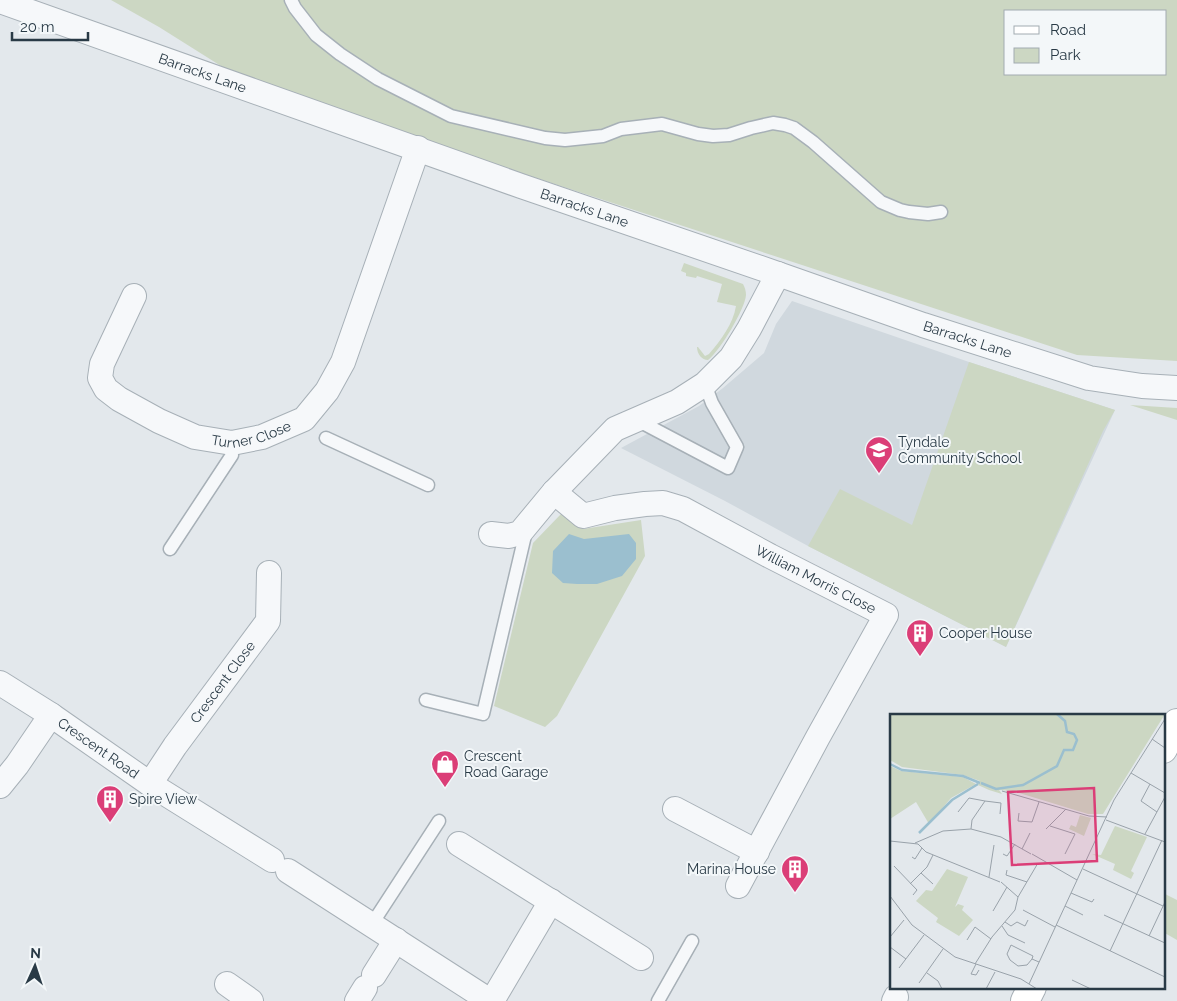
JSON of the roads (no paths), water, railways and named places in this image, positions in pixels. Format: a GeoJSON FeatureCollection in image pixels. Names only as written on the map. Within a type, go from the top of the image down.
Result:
{"type":"FeatureCollection","features":[{"type":"Feature","properties":{"kind":"main road"},"geometry":{"type":"LineString","coordinates":[[1164,747],[1177,723]]}},
{"type":"Feature","properties":{"kind":"main road"},"geometry":{"type":"LineString","coordinates":[[1025,1001],[1032,988]]}},
{"type":"Feature","properties":{"kind":"street","name":"Barracks Lane"},"geometry":{"type":"LineString","coordinates":[[0,1],[923,326],[1089,378],[1142,386],[1177,388]]}},
{"type":"Feature","properties":{"kind":"street","name":"Turner Close"},"geometry":{"type":"LineString","coordinates":[[134,296],[102,364],[100,378],[106,389],[119,399],[195,438],[232,443],[262,437],[304,419],[327,391],[343,362],[418,148]]}},
{"type":"Feature","properties":{"kind":"street"},"geometry":{"type":"LineString","coordinates":[[491,534],[509,536],[520,532],[554,492],[615,429],[677,402],[704,384],[731,358],[749,329],[778,274]]}},
{"type":"Feature","properties":{"kind":"street","name":"William Morris Close"},"geometry":{"type":"LineString","coordinates":[[554,492],[583,516],[615,508],[644,504],[663,503],[683,510],[886,615],[738,886]]}},
{"type":"Feature","properties":{"kind":"street","name":"Crescent Close"},"geometry":{"type":"LineString","coordinates":[[150,784],[175,746],[268,621],[269,573]]}},
{"type":"Feature","properties":{"kind":"street","name":"Crescent Road"},"geometry":{"type":"LineString","coordinates":[[0,683],[51,715],[150,784],[491,1001]]}},
{"type":"Feature","properties":{"kind":"street"},"geometry":{"type":"LineString","coordinates":[[0,786],[17,765],[51,715]]}},
{"type":"Feature","properties":{"kind":"street"},"geometry":{"type":"LineString","coordinates":[[676,808],[757,852]]}},
{"type":"Feature","properties":{"kind":"street"},"geometry":{"type":"LineString","coordinates":[[459,844],[641,958]]}},
{"type":"Feature","properties":{"kind":"street"},"geometry":{"type":"LineString","coordinates":[[491,1001],[551,901]]}},
{"type":"Feature","properties":{"kind":"street"},"geometry":{"type":"LineString","coordinates":[[366,988],[396,940]]}},
{"type":"Feature","properties":{"kind":"street"},"geometry":{"type":"LineString","coordinates":[[227,984],[252,1001]]}},
{"type":"Feature","properties":{"kind":"lane"},"geometry":{"type":"LineString","coordinates":[[290,0],[316,35],[340,54],[378,79],[451,116],[545,138],[565,140],[603,136],[622,129],[662,124],[713,136],[728,135],[773,124],[785,125],[794,128],[813,142],[881,202],[909,212],[928,214],[941,212]]}},
{"type":"Feature","properties":{"kind":"lane"},"geometry":{"type":"LineString","coordinates":[[637,420],[728,468],[737,447],[712,403],[704,384]]}},
{"type":"Feature","properties":{"kind":"lane"},"geometry":{"type":"LineString","coordinates":[[326,438],[428,485]]}},
{"type":"Feature","properties":{"kind":"lane"},"geometry":{"type":"LineString","coordinates":[[170,549],[232,455]]}},
{"type":"Feature","properties":{"kind":"lane"},"geometry":{"type":"LineString","coordinates":[[426,700],[483,714],[529,522]]}},
{"type":"Feature","properties":{"kind":"lane"},"geometry":{"type":"LineString","coordinates":[[372,924],[438,821]]}},
{"type":"Feature","properties":{"kind":"lane"},"geometry":{"type":"LineString","coordinates":[[658,1001],[692,941]]}},
{"type":"Feature","properties":{"kind":"water"},"geometry":{"type":"Polygon","coordinates":[[[569,534],[584,539],[629,534],[636,543],[636,559],[622,576],[597,584],[563,583],[552,573],[553,551],[569,534]]]}},
{"type":"Feature","properties":{"kind":"place","name":"Tyndale Community School"},"geometry":{"type":"Point","coordinates":[879,474]}},
{"type":"Feature","properties":{"kind":"place","name":"Cooper House"},"geometry":{"type":"Point","coordinates":[920,657]}},
{"type":"Feature","properties":{"kind":"place","name":"Crescent Road Garage"},"geometry":{"type":"Point","coordinates":[445,788]}},
{"type":"Feature","properties":{"kind":"place","name":"Spire View"},"geometry":{"type":"Point","coordinates":[110,823]}},
{"type":"Feature","properties":{"kind":"place","name":"Marina House"},"geometry":{"type":"Point","coordinates":[795,893]}}]}
